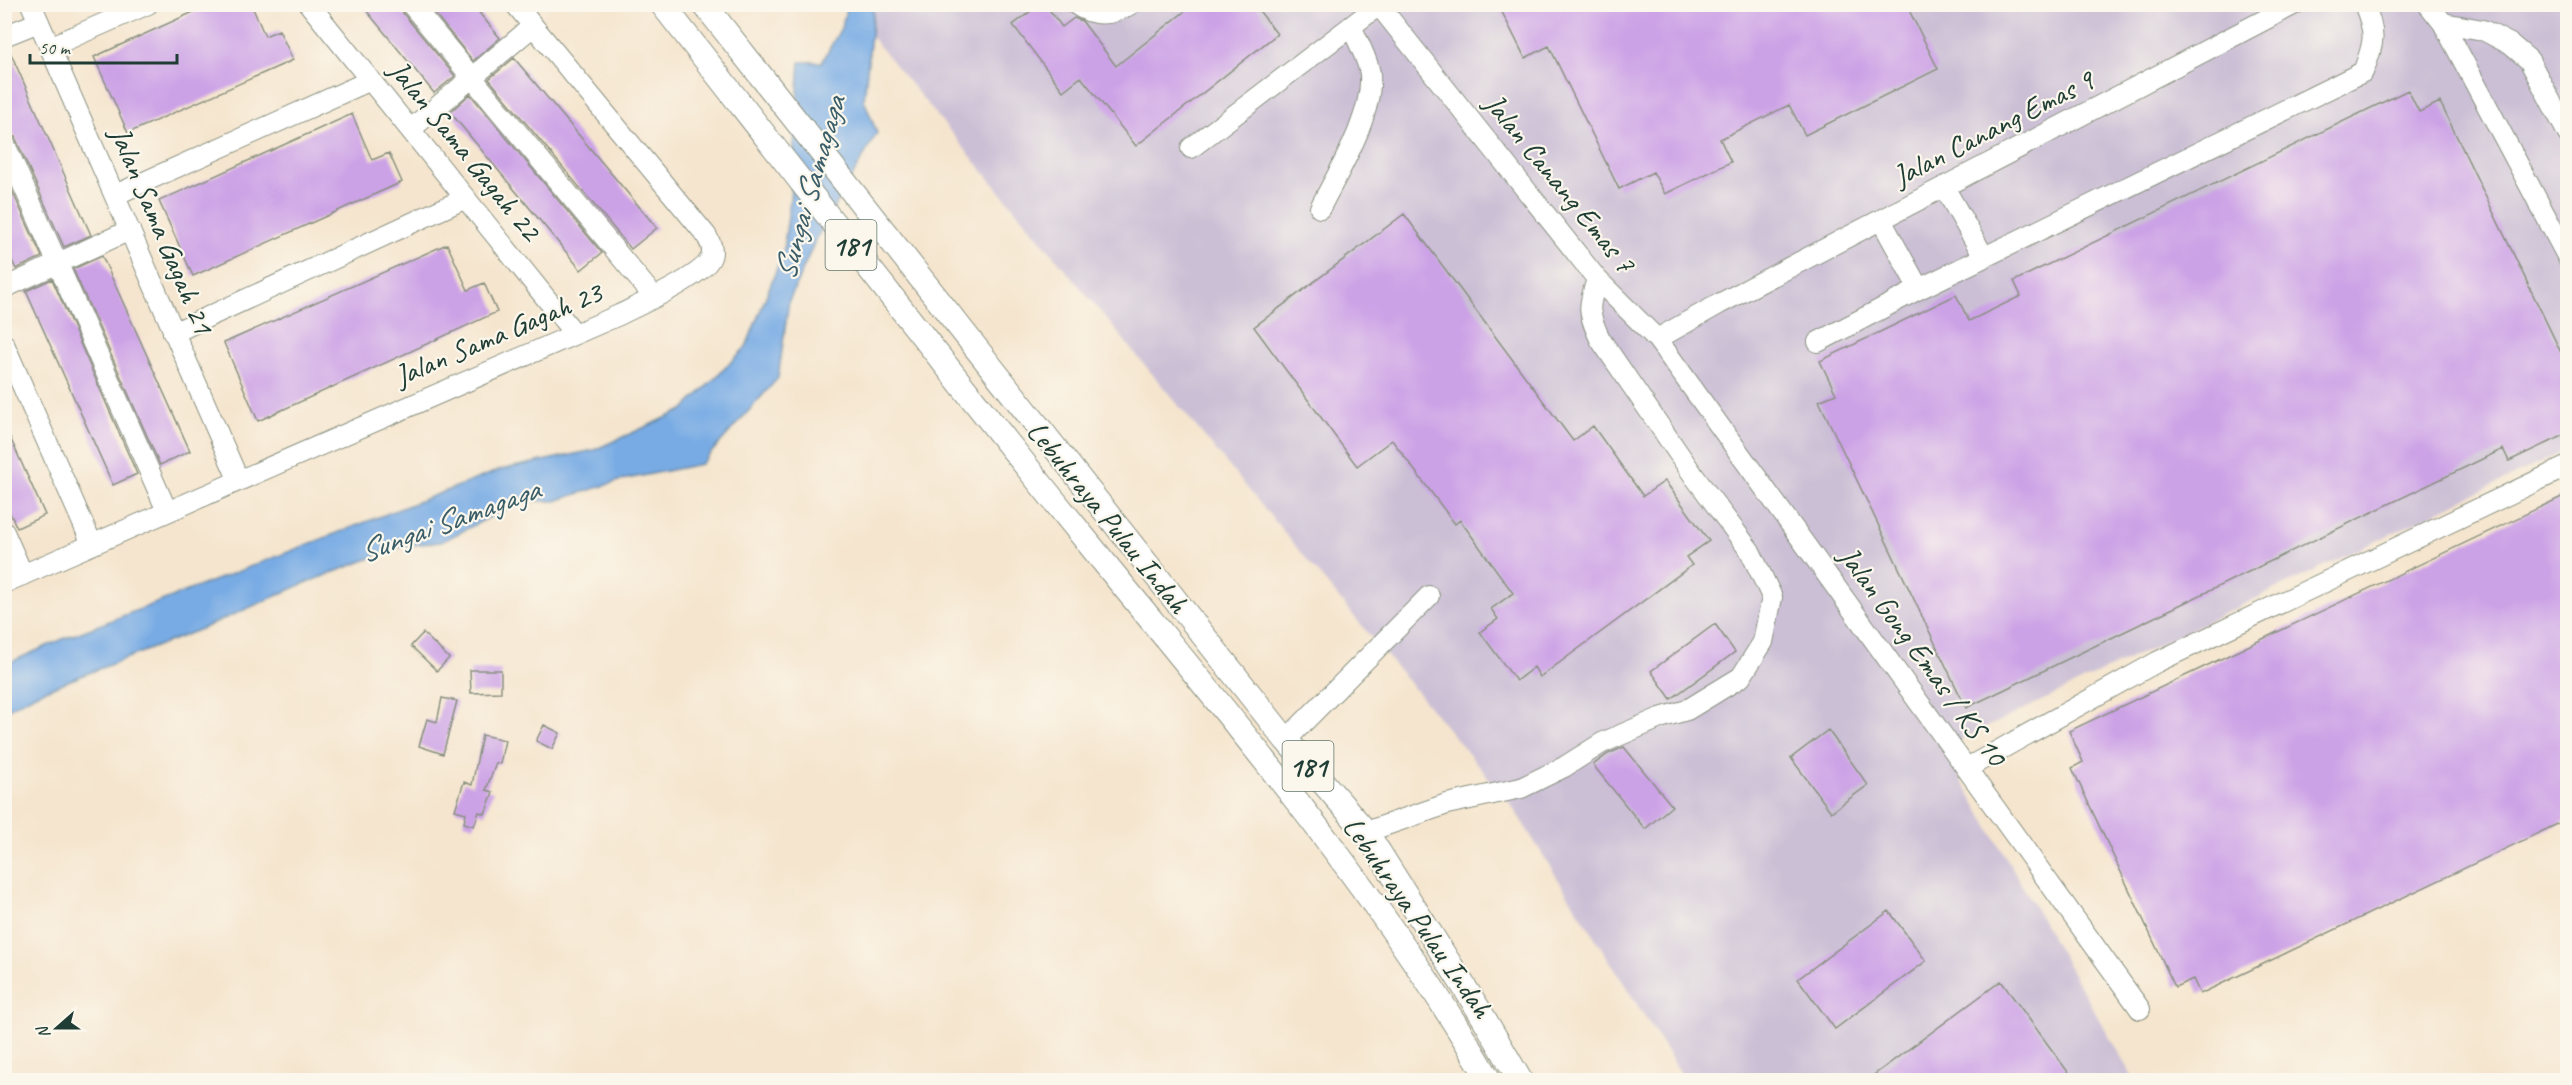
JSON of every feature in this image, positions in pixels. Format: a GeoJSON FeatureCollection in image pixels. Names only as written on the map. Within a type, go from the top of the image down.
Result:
{"type":"FeatureCollection","features":[{"type":"Feature","properties":{"kind":"main road","name":"Lebuhraya Pulau Indah"},"geometry":{"type":"LineString","coordinates":[[662,4],[1040,484],[1279,777],[1386,921],[1435,993],[1489,1080]]}},
{"type":"Feature","properties":{"kind":"main road","name":"Lebuhraya Pulau Indah"},"geometry":{"type":"LineString","coordinates":[[704,4],[1286,740],[1366,832],[1482,1015],[1520,1080]]}},
{"type":"Feature","properties":{"kind":"street"},"geometry":{"type":"LineString","coordinates":[[50,47],[148,4]]}},
{"type":"Feature","properties":{"kind":"street","name":"Jalan Sama Gagah 22"},"geometry":{"type":"LineString","coordinates":[[309,4],[574,333]]}},
{"type":"Feature","properties":{"kind":"street"},"geometry":{"type":"LineString","coordinates":[[411,4],[654,297]]}},
{"type":"Feature","properties":{"kind":"street","name":"Jalan Sama Gagah 23"},"geometry":{"type":"LineString","coordinates":[[4,583],[238,479],[619,315],[687,280],[707,264],[712,256],[712,246],[706,235],[515,4]]}},
{"type":"Feature","properties":{"kind":"street"},"geometry":{"type":"LineString","coordinates":[[1075,4],[1087,12],[1105,14],[1122,10],[1131,4]]}},
{"type":"Feature","properties":{"kind":"street","name":"Jalan Canang Emas 9"},"geometry":{"type":"LineString","coordinates":[[1657,339],[1719,304],[2295,4]]}},
{"type":"Feature","properties":{"kind":"street"},"geometry":{"type":"LineString","coordinates":[[1818,342],[1919,289],[2363,72],[2374,44],[2371,21],[2364,4]]}},
{"type":"Feature","properties":{"kind":"street"},"geometry":{"type":"LineString","coordinates":[[2428,4],[2443,22],[2568,258]]}},
{"type":"Feature","properties":{"kind":"street"},"geometry":{"type":"LineString","coordinates":[[1191,148],[1379,5]]}},
{"type":"Feature","properties":{"kind":"street","name":"Jalan Canang Emas 7"},"geometry":{"type":"LineString","coordinates":[[1379,5],[1597,279],[1657,339]]}},
{"type":"Feature","properties":{"kind":"street"},"geometry":{"type":"LineString","coordinates":[[4,36],[35,13]]}},
{"type":"Feature","properties":{"kind":"street","name":"Jalan Sama Gagah 21"},"geometry":{"type":"LineString","coordinates":[[35,13],[238,479]]}},
{"type":"Feature","properties":{"kind":"street"},"geometry":{"type":"LineString","coordinates":[[2443,22],[2483,30],[2510,44],[2529,60],[2568,134]]}},
{"type":"Feature","properties":{"kind":"street"},"geometry":{"type":"LineString","coordinates":[[411,129],[532,26]]}},
{"type":"Feature","properties":{"kind":"street"},"geometry":{"type":"LineString","coordinates":[[1320,208],[1358,133],[1368,97],[1370,72],[1351,26]]}},
{"type":"Feature","properties":{"kind":"street"},"geometry":{"type":"LineString","coordinates":[[115,195],[371,80]]}},
{"type":"Feature","properties":{"kind":"street"},"geometry":{"type":"LineString","coordinates":[[4,142],[167,511]]}},
{"type":"Feature","properties":{"kind":"street"},"geometry":{"type":"LineString","coordinates":[[1944,187],[1984,257]]}},
{"type":"Feature","properties":{"kind":"street"},"geometry":{"type":"LineString","coordinates":[[173,333],[466,198]]}},
{"type":"Feature","properties":{"kind":"street"},"geometry":{"type":"LineString","coordinates":[[1881,220],[1919,289]]}},
{"type":"Feature","properties":{"kind":"street"},"geometry":{"type":"LineString","coordinates":[[4,288],[130,230]]}},
{"type":"Feature","properties":{"kind":"street"},"geometry":{"type":"LineString","coordinates":[[1366,832],[1447,804],[1521,788],[1602,744],[1660,718],[1688,710],[1741,677],[1763,642],[1772,597],[1750,551],[1694,476],[1600,339],[1591,318],[1589,306],[1597,279]]}},
{"type":"Feature","properties":{"kind":"street","name":"Jalan Gong Emas / KS 10"},"geometry":{"type":"LineString","coordinates":[[1657,339],[2140,1009]]}},
{"type":"Feature","properties":{"kind":"street"},"geometry":{"type":"LineString","coordinates":[[4,344],[92,544]]}},
{"type":"Feature","properties":{"kind":"street"},"geometry":{"type":"LineString","coordinates":[[1967,768],[2157,662],[2568,466]]}},
{"type":"Feature","properties":{"kind":"street"},"geometry":{"type":"LineString","coordinates":[[4,532],[23,575]]}},
{"type":"Feature","properties":{"kind":"street"},"geometry":{"type":"LineString","coordinates":[[1286,740],[1429,596]]}},
{"type":"Feature","properties":{"kind":"shaded area"},"geometry":{"type":"Polygon","coordinates":[[[845,5],[2567,5],[2567,450],[1943,748],[2134,1080],[1685,1080],[1512,806],[845,5]]]}},
{"type":"Feature","properties":{"kind":"water","name":"Sungai Samagaga"},"geometry":{"type":"Polygon","coordinates":[[[847,5],[874,5],[864,100],[877,133],[816,239],[789,301],[778,378],[701,464],[622,480],[555,501],[522,501],[441,542],[402,546],[303,584],[201,629],[35,694],[5,711],[4,665],[63,639],[500,470],[594,450],[683,410],[746,347],[783,253],[790,200],[800,62],[822,62],[842,26],[847,5]]]}},
{"type":"Feature","properties":{"kind":"building"},"geometry":{"type":"Polygon","coordinates":[[[211,4],[251,4],[265,36],[279,30],[293,60],[128,133],[94,57],[211,4]]]}},
{"type":"Feature","properties":{"kind":"building"},"geometry":{"type":"Polygon","coordinates":[[[361,4],[399,4],[402,12],[455,76],[434,93],[361,4]]]}},
{"type":"Feature","properties":{"kind":"building"},"geometry":{"type":"Polygon","coordinates":[[[427,4],[472,4],[500,38],[473,61],[427,4]]]}},
{"type":"Feature","properties":{"kind":"building"},"geometry":{"type":"Polygon","coordinates":[[[1040,4],[1045,4],[1062,27],[1074,18],[1082,21],[1116,66],[1194,4],[1254,4],[1277,34],[1136,146],[1081,77],[1063,91],[1013,25],[1040,4]]]}},
{"type":"Feature","properties":{"kind":"building"},"geometry":{"type":"Polygon","coordinates":[[[1498,4],[1906,4],[1938,69],[1805,135],[1789,105],[1720,139],[1731,162],[1665,194],[1653,172],[1619,189],[1549,46],[1525,58],[1498,4]]]}},
{"type":"Feature","properties":{"kind":"building"},"geometry":{"type":"Polygon","coordinates":[[[8,47],[91,235],[64,247],[15,137],[4,130],[4,48],[8,47]]]}},
{"type":"Feature","properties":{"kind":"building"},"geometry":{"type":"Polygon","coordinates":[[[514,58],[657,228],[631,249],[489,79],[514,58]]]}},
{"type":"Feature","properties":{"kind":"building"},"geometry":{"type":"Polygon","coordinates":[[[2408,90],[2419,112],[2440,102],[2568,367],[2568,433],[2509,461],[2503,449],[1966,708],[1819,401],[1836,394],[1820,361],[1956,295],[1969,321],[2021,296],[2014,281],[2408,90]]]}},
{"type":"Feature","properties":{"kind":"building"},"geometry":{"type":"Polygon","coordinates":[[[470,94],[602,253],[581,270],[450,112],[470,94]]]}},
{"type":"Feature","properties":{"kind":"building"},"geometry":{"type":"Polygon","coordinates":[[[352,114],[372,160],[389,153],[402,182],[193,276],[159,201],[352,114]]]}},
{"type":"Feature","properties":{"kind":"building"},"geometry":{"type":"Polygon","coordinates":[[[4,173],[42,257],[16,269],[4,244],[4,173]]]}},
{"type":"Feature","properties":{"kind":"building"},"geometry":{"type":"Polygon","coordinates":[[[1404,214],[1573,441],[1593,426],[1643,496],[1665,481],[1709,541],[1686,557],[1692,565],[1540,677],[1534,667],[1516,681],[1480,632],[1498,619],[1491,609],[1513,593],[1460,520],[1455,524],[1392,440],[1357,466],[1254,327],[1404,214]]]}},
{"type":"Feature","properties":{"kind":"building"},"geometry":{"type":"Polygon","coordinates":[[[447,244],[468,290],[484,283],[497,312],[258,421],[224,343],[447,244]]]}},
{"type":"Feature","properties":{"kind":"building"},"geometry":{"type":"Polygon","coordinates":[[[102,256],[190,451],[160,465],[73,269],[102,256]]]}},
{"type":"Feature","properties":{"kind":"building"},"geometry":{"type":"Polygon","coordinates":[[[52,279],[137,474],[113,485],[26,291],[52,279]]]}},
{"type":"Feature","properties":{"kind":"building"},"geometry":{"type":"Polygon","coordinates":[[[4,424],[45,515],[17,528],[4,500],[4,424]]]}},
{"type":"Feature","properties":{"kind":"building"},"geometry":{"type":"Polygon","coordinates":[[[2568,494],[2568,819],[2200,994],[2193,979],[2175,987],[2072,768],[2083,762],[2069,731],[2568,494]]]}},
{"type":"Feature","properties":{"kind":"building"},"geometry":{"type":"Polygon","coordinates":[[[1715,624],[1735,652],[1671,699],[1651,671],[1715,624]]]}},
{"type":"Feature","properties":{"kind":"building"},"geometry":{"type":"Polygon","coordinates":[[[423,633],[449,658],[437,671],[411,646],[423,633]]]}},
{"type":"Feature","properties":{"kind":"building"},"geometry":{"type":"Polygon","coordinates":[[[470,670],[501,670],[501,692],[471,693],[470,670]]]}},
{"type":"Feature","properties":{"kind":"building"},"geometry":{"type":"Polygon","coordinates":[[[442,698],[457,701],[443,754],[419,746],[427,719],[437,722],[442,698]]]}},
{"type":"Feature","properties":{"kind":"building"},"geometry":{"type":"Polygon","coordinates":[[[544,725],[560,733],[552,749],[536,741],[544,725]]]}},
{"type":"Feature","properties":{"kind":"building"},"geometry":{"type":"Polygon","coordinates":[[[1828,730],[1868,785],[1831,812],[1791,758],[1828,730]]]}},
{"type":"Feature","properties":{"kind":"building"},"geometry":{"type":"Polygon","coordinates":[[[482,735],[505,740],[500,764],[496,763],[486,790],[493,792],[485,814],[479,812],[474,826],[464,823],[466,813],[455,810],[464,782],[472,785],[482,735]]]}},
{"type":"Feature","properties":{"kind":"building"},"geometry":{"type":"Polygon","coordinates":[[[1624,747],[1672,806],[1645,829],[1593,765],[1608,754],[1624,747]]]}},
{"type":"Feature","properties":{"kind":"building"},"geometry":{"type":"Polygon","coordinates":[[[1889,911],[1926,961],[1835,1029],[1798,979],[1889,911]]]}},
{"type":"Feature","properties":{"kind":"building"},"geometry":{"type":"Polygon","coordinates":[[[2001,981],[2074,1080],[1867,1080],[2001,981]]]}}]}
